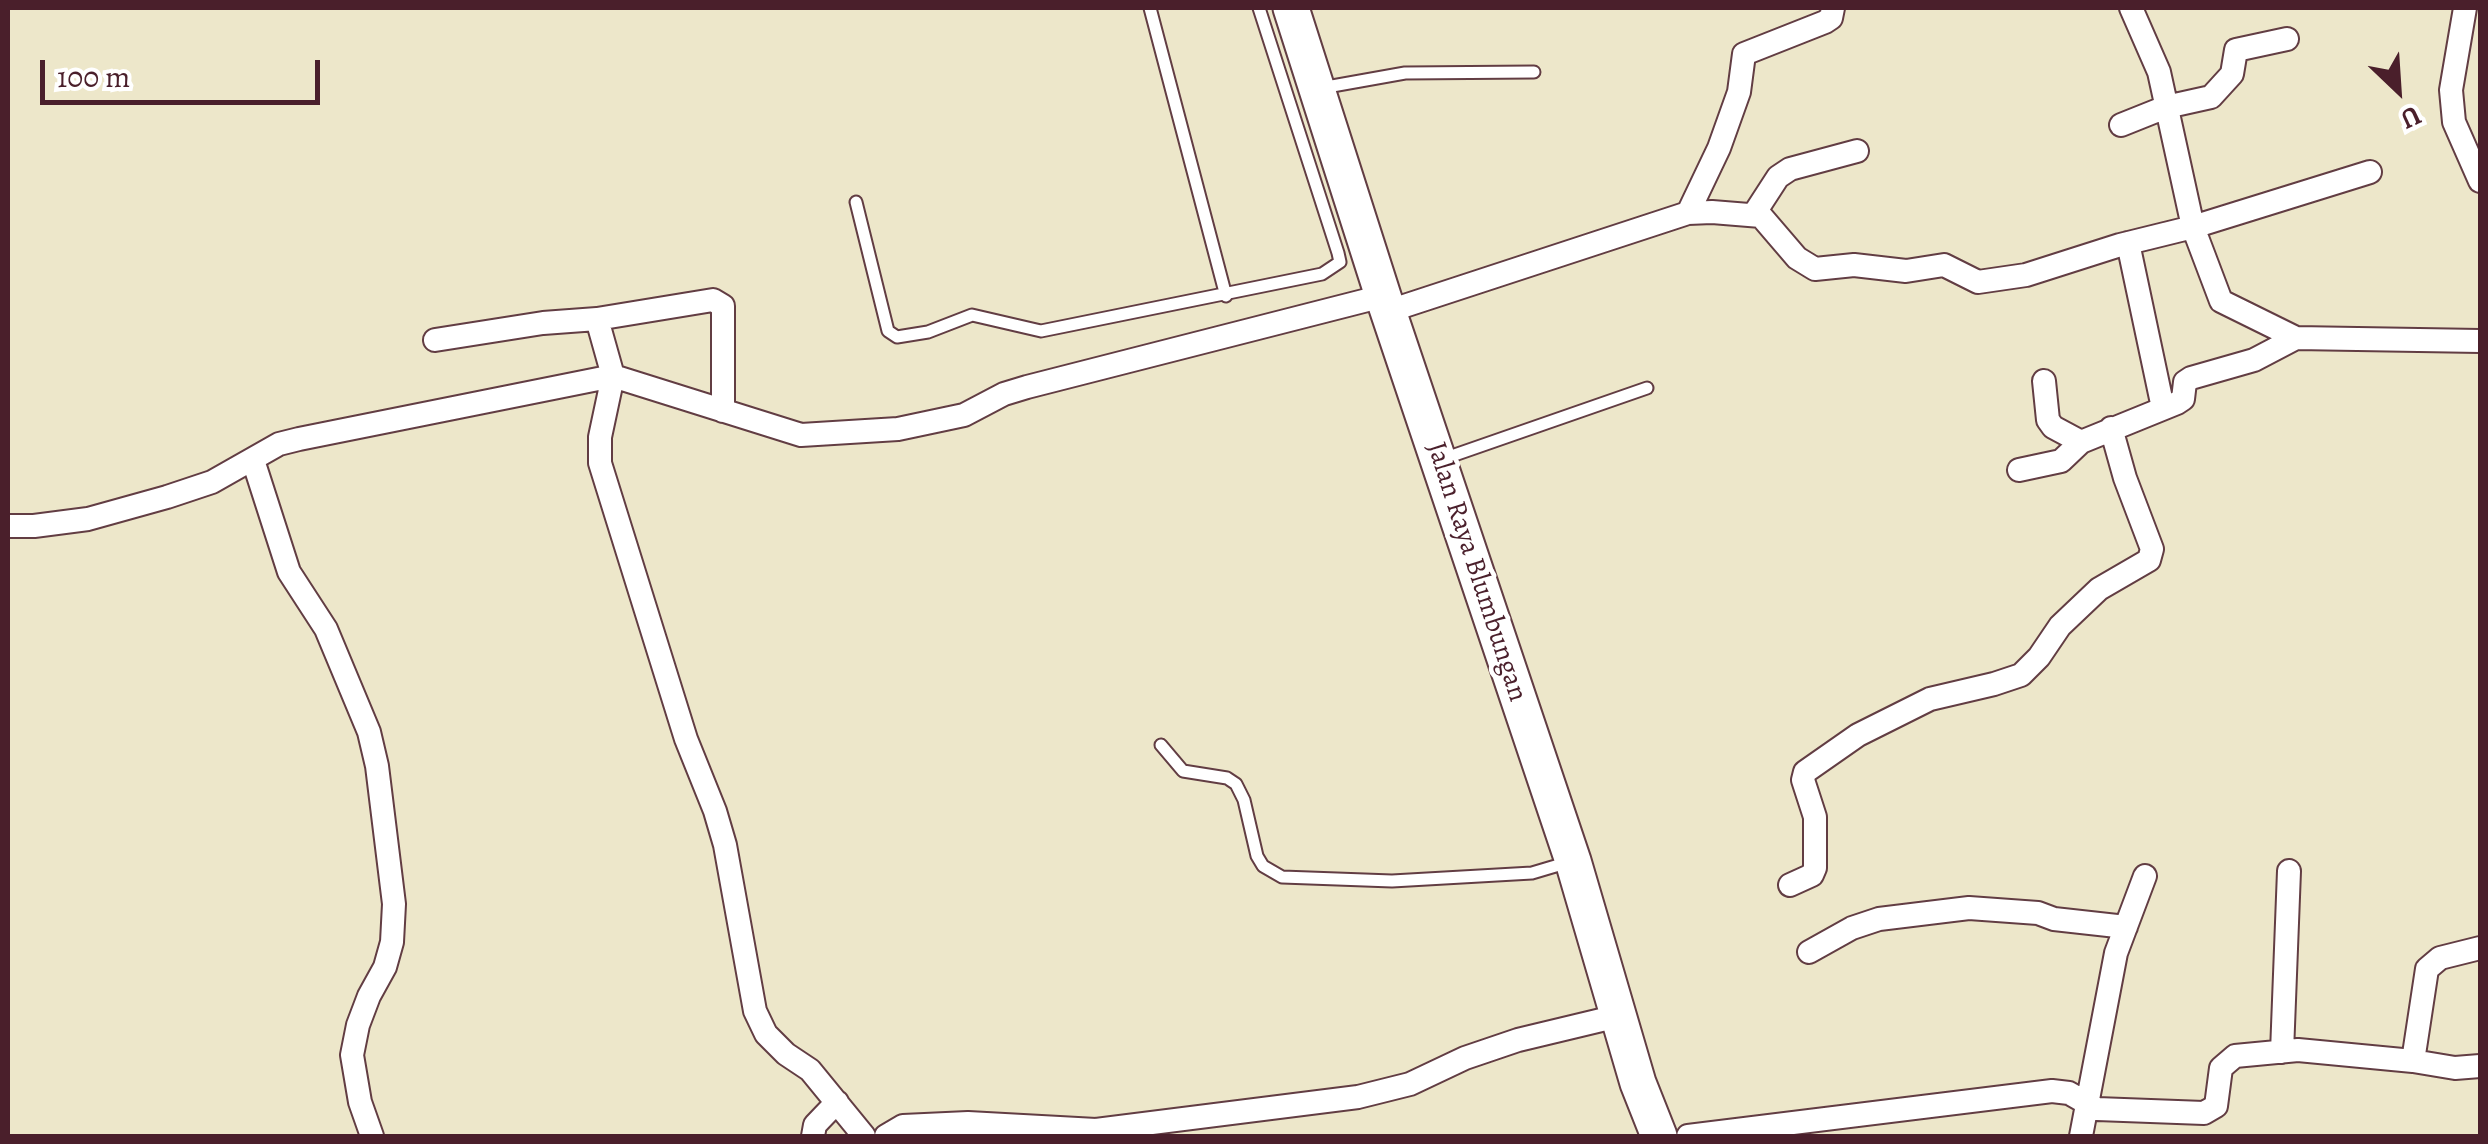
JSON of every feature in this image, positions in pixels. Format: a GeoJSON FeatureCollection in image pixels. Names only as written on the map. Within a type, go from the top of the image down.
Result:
{"type":"FeatureCollection","features":[{"type":"Feature","properties":{"kind":"main road","name":"Jalan Raya Blumbungan"},"geometry":{"type":"LineString","coordinates":[[1291,8],[1573,861],[1638,1084],[1659,1136]]}},
{"type":"Feature","properties":{"kind":"street"},"geometry":{"type":"LineString","coordinates":[[1688,213],[1719,148],[1739,92],[1744,54],[1826,22],[1833,8]]}},
{"type":"Feature","properties":{"kind":"street"},"geometry":{"type":"LineString","coordinates":[[2132,8],[2152,50],[2193,227],[2221,301],[2296,338],[2480,340]]}},
{"type":"Feature","properties":{"kind":"street"},"geometry":{"type":"LineString","coordinates":[[2465,8],[2451,90],[2454,122],[2480,181]]}},
{"type":"Feature","properties":{"kind":"street"},"geometry":{"type":"LineString","coordinates":[[2121,125],[2166,107],[2211,97],[2232,74],[2233,59],[2240,48],[2286,38]]}},
{"type":"Feature","properties":{"kind":"street"},"geometry":{"type":"LineString","coordinates":[[1754,214],[1778,176],[1790,169],[1857,151]]}},
{"type":"Feature","properties":{"kind":"street"},"geometry":{"type":"LineString","coordinates":[[8,526],[34,526],[119,510],[212,482],[279,444],[299,439],[612,376],[802,436],[898,430],[964,415],[1027,387],[1386,303],[1688,213],[1754,214],[1765,220],[1798,258],[1816,269],[1854,264],[1906,271],[1944,265],[1978,282],[2026,275],[2370,172]]}},
{"type":"Feature","properties":{"kind":"street"},"geometry":{"type":"LineString","coordinates":[[2128,243],[2163,408]]}},
{"type":"Feature","properties":{"kind":"street"},"geometry":{"type":"LineString","coordinates":[[435,340],[543,322],[598,320],[713,300],[723,306],[724,411]]}},
{"type":"Feature","properties":{"kind":"street"},"geometry":{"type":"LineString","coordinates":[[598,320],[612,376],[598,450],[600,463],[686,739],[725,845],[755,1011],[766,1034],[810,1070],[864,1136]]}},
{"type":"Feature","properties":{"kind":"street"},"geometry":{"type":"LineString","coordinates":[[2019,470],[2061,461],[2081,442],[2183,399],[2183,387],[2191,378],[2254,360],[2296,338]]}},
{"type":"Feature","properties":{"kind":"street"},"geometry":{"type":"LineString","coordinates":[[2044,382],[2048,420],[2081,442]]}},
{"type":"Feature","properties":{"kind":"street"},"geometry":{"type":"LineString","coordinates":[[1790,885],[1812,875],[1815,868],[1815,818],[1804,772],[1858,735],[1930,698],[2020,675],[2039,657],[2060,626],[2099,589],[2150,560],[2152,549],[2125,478],[2112,428]]}},
{"type":"Feature","properties":{"kind":"street"},"geometry":{"type":"LineString","coordinates":[[254,460],[290,572],[326,629],[369,732],[377,766],[394,904],[392,942],[386,967],[358,1025],[352,1055],[360,1102],[372,1136]]}},
{"type":"Feature","properties":{"kind":"street"},"geometry":{"type":"LineString","coordinates":[[2282,1052],[2289,872]]}},
{"type":"Feature","properties":{"kind":"street"},"geometry":{"type":"LineString","coordinates":[[2081,1136],[2116,953],[2145,876]]}},
{"type":"Feature","properties":{"kind":"street"},"geometry":{"type":"LineString","coordinates":[[1809,952],[1852,928],[1879,919],[1969,908],[2038,913],[2054,920],[2126,928]]}},
{"type":"Feature","properties":{"kind":"street"},"geometry":{"type":"LineString","coordinates":[[2413,1061],[2427,968],[2440,958],[2480,948]]}},
{"type":"Feature","properties":{"kind":"street"},"geometry":{"type":"LineString","coordinates":[[886,1136],[903,1126],[968,1123],[1096,1130],[1371,1095],[1410,1084],[1518,1040],[1618,1016]]}},
{"type":"Feature","properties":{"kind":"street"},"geometry":{"type":"LineString","coordinates":[[1688,1136],[2052,1091],[2069,1093],[2085,1105],[2204,1114],[2216,1106],[2222,1068],[2234,1056],[2298,1050],[2455,1068],[2480,1066]]}},
{"type":"Feature","properties":{"kind":"street"},"geometry":{"type":"LineString","coordinates":[[813,1136],[815,1124],[837,1102]]}},
{"type":"Feature","properties":{"kind":"lane"},"geometry":{"type":"LineString","coordinates":[[1150,8],[1226,296]]}},
{"type":"Feature","properties":{"kind":"lane"},"geometry":{"type":"LineString","coordinates":[[856,202],[888,331],[897,337],[928,332],[972,315],[1041,330],[1322,274],[1340,262],[1259,8]]}},
{"type":"Feature","properties":{"kind":"lane"},"geometry":{"type":"LineString","coordinates":[[1317,89],[1405,73],[1534,72]]}},
{"type":"Feature","properties":{"kind":"lane"},"geometry":{"type":"LineString","coordinates":[[1440,460],[1647,388]]}},
{"type":"Feature","properties":{"kind":"lane"},"geometry":{"type":"LineString","coordinates":[[1162,744],[1183,771],[1226,778],[1236,784],[1244,800],[1257,856],[1282,878],[1432,878],[1532,872],[1573,861]]}}]}
